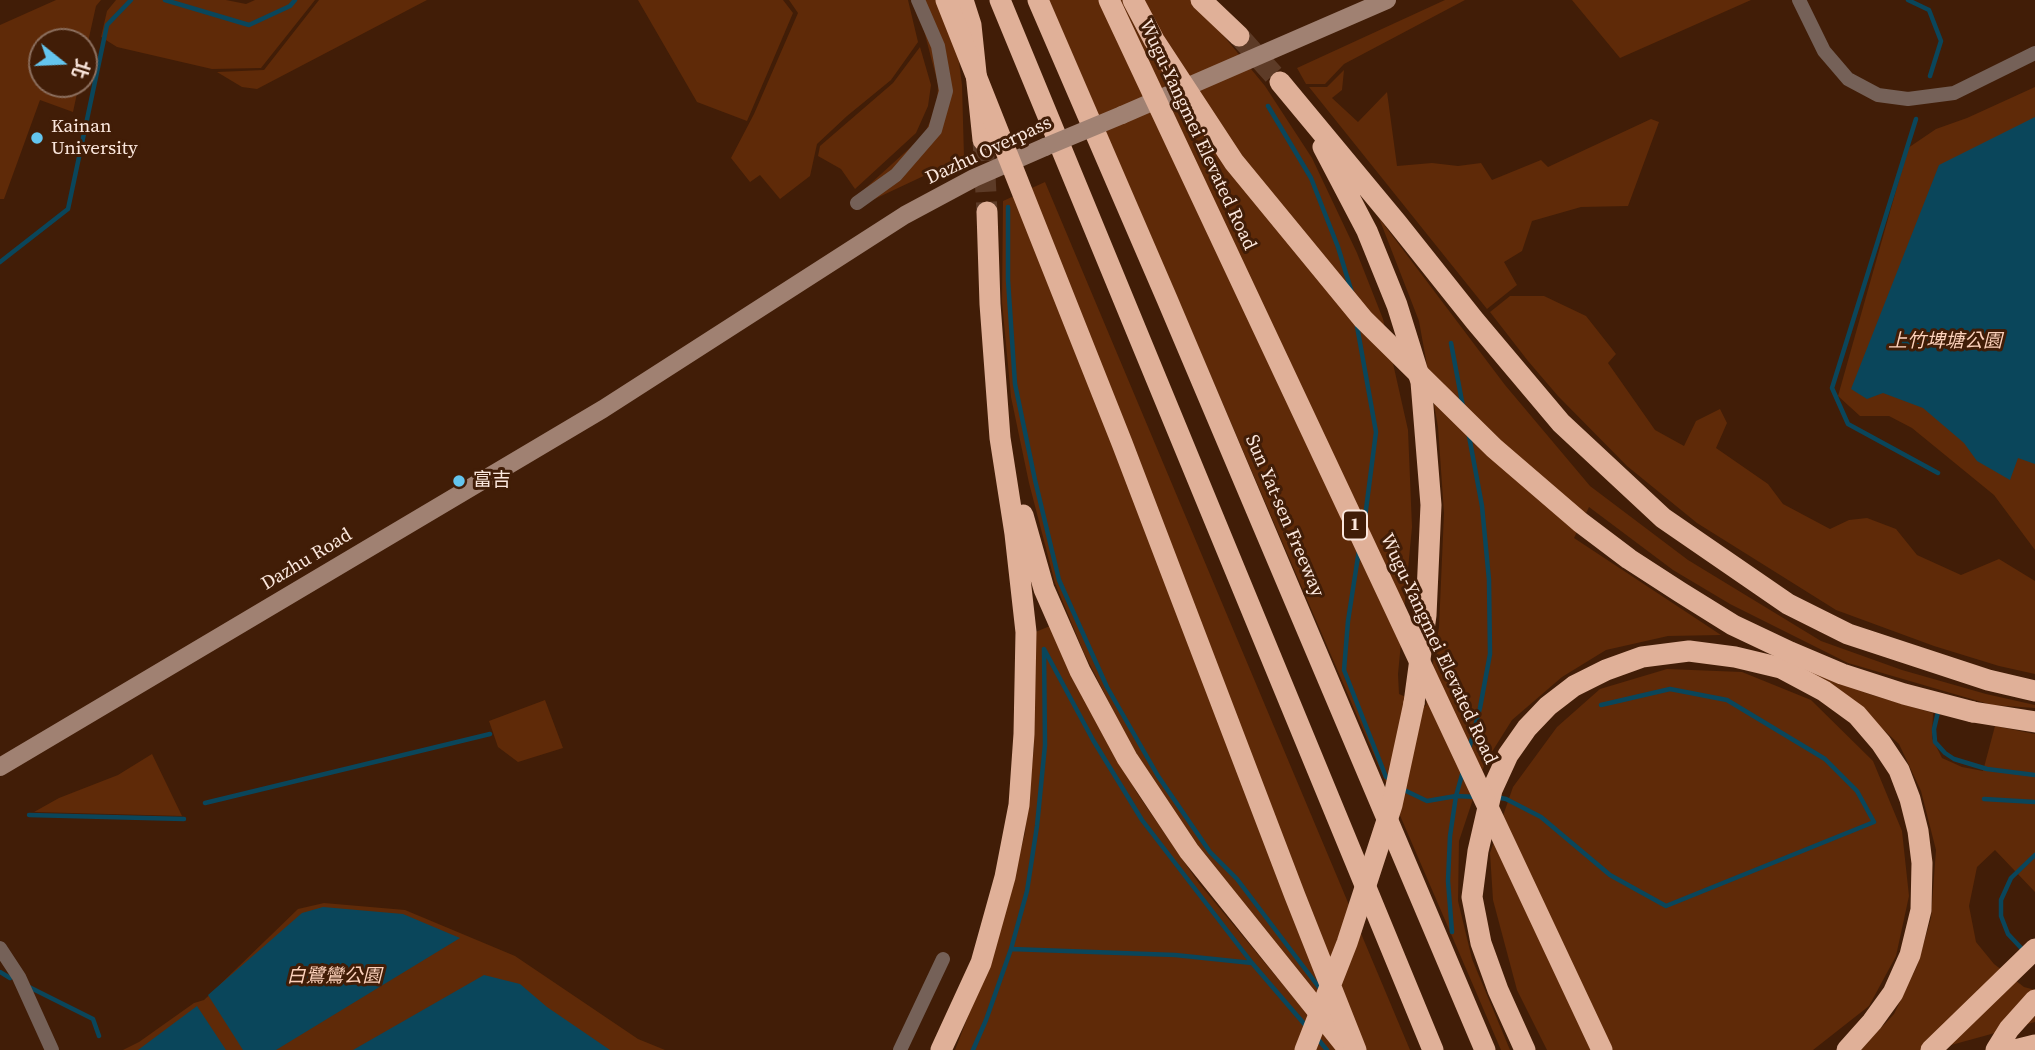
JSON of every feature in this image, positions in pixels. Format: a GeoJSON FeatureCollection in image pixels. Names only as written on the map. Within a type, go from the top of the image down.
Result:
{"type":"FeatureCollection","features":[{"type":"Feature","properties":{"kind":"highway"},"geometry":{"type":"LineString","coordinates":[[946,0],[1122,443],[1356,1050]]}},
{"type":"Feature","properties":{"kind":"highway"},"geometry":{"type":"LineString","coordinates":[[963,0],[971,25],[983,140]]}},
{"type":"Feature","properties":{"kind":"highway"},"geometry":{"type":"LineString","coordinates":[[1000,0],[1433,1050]]}},
{"type":"Feature","properties":{"kind":"highway","name":"Sun Yat-sen Freeway"},"geometry":{"type":"LineString","coordinates":[[1038,0],[1485,1050]]}},
{"type":"Feature","properties":{"kind":"highway","name":"Wugu-Yangmei Elevated Road"},"geometry":{"type":"LineString","coordinates":[[1109,0],[1602,1050]]}},
{"type":"Feature","properties":{"kind":"highway"},"geometry":{"type":"LineString","coordinates":[[1133,0],[1154,40],[1234,162],[1354,309],[1494,448],[1561,506],[1629,559],[1733,625],[1790,652],[1842,674],[1904,694],[1973,712],[2035,722]]}},
{"type":"Feature","properties":{"kind":"highway"},"geometry":{"type":"LineString","coordinates":[[1201,0],[1239,36]]}},
{"type":"Feature","properties":{"kind":"highway"},"geometry":{"type":"LineString","coordinates":[[1280,82],[1562,423],[1663,518],[1788,604],[1848,634],[1988,680],[2035,691]]}},
{"type":"Feature","properties":{"kind":"highway"},"geometry":{"type":"LineString","coordinates":[[1303,107],[1367,231],[1397,305],[1421,382],[1431,505],[1426,615],[1414,703],[1392,806],[1347,943],[1305,1050]]}},
{"type":"Feature","properties":{"kind":"highway"},"geometry":{"type":"LineString","coordinates":[[941,1050],[981,962],[1005,877],[1019,805],[1024,734],[1026,632],[1015,534],[1000,438],[987,212]]}},
{"type":"Feature","properties":{"kind":"highway"},"geometry":{"type":"LineString","coordinates":[[997,393],[1019,500],[1044,589],[1086,682],[1127,758],[1189,851],[1349,1050]]}},
{"type":"Feature","properties":{"kind":"highway"},"geometry":{"type":"LineString","coordinates":[[1525,1050],[1498,990],[1481,943],[1472,897],[1478,850],[1492,790],[1508,755],[1527,728],[1548,706],[1574,686],[1606,670],[1642,657],[1689,651],[1735,657],[1781,668],[1824,691],[1857,715],[1899,770],[1910,799],[1922,863],[1921,910],[1910,956],[1893,993],[1847,1050]]}},
{"type":"Feature","properties":{"kind":"highway"},"geometry":{"type":"LineString","coordinates":[[1931,1050],[2035,949]]}},
{"type":"Feature","properties":{"kind":"highway"},"geometry":{"type":"LineString","coordinates":[[1996,1050],[2035,1000]]}},
{"type":"Feature","properties":{"kind":"highway"},"geometry":{"type":"LineString","coordinates":[[2015,1050],[2035,1045]]}},
{"type":"Feature","properties":{"kind":"main road","name":"Dazhu Overpass"},"geometry":{"type":"LineString","coordinates":[[635,389],[905,215],[974,178],[1387,0]]}},
{"type":"Feature","properties":{"kind":"main road","name":"Dazhu Road"},"geometry":{"type":"LineString","coordinates":[[0,767],[635,389]]}},
{"type":"Feature","properties":{"kind":"street"},"geometry":{"type":"LineString","coordinates":[[857,203],[896,175],[935,130],[946,91],[937,46],[918,0]]}},
{"type":"Feature","properties":{"kind":"street"},"geometry":{"type":"LineString","coordinates":[[1799,0],[1824,51],[1847,79],[1878,95],[1909,99],[1954,93],[2035,53]]}},
{"type":"Feature","properties":{"kind":"street"},"geometry":{"type":"LineString","coordinates":[[0,948],[19,977],[52,1050]]}},
{"type":"Feature","properties":{"kind":"street"},"geometry":{"type":"LineString","coordinates":[[900,1050],[943,958]]}},
{"type":"Feature","properties":{"kind":"green space"},"geometry":{"type":"Polygon","coordinates":[[[56,0],[101,0],[96,6],[91,28],[28,28],[28,98],[76,98],[73,112],[40,100],[4,199],[0,199],[0,25],[56,0]]]}},
{"type":"Feature","properties":{"kind":"green space"},"geometry":{"type":"Polygon","coordinates":[[[116,0],[226,0],[246,4],[255,0],[315,0],[261,68],[212,69],[117,47],[101,37],[107,11],[116,0]]]}},
{"type":"Feature","properties":{"kind":"green space"},"geometry":{"type":"Polygon","coordinates":[[[319,0],[427,0],[257,89],[242,87],[217,72],[264,70],[319,0]]]}},
{"type":"Feature","properties":{"kind":"green space"},"geometry":{"type":"Polygon","coordinates":[[[638,0],[783,0],[793,13],[747,121],[697,102],[638,0]]]}},
{"type":"Feature","properties":{"kind":"green space"},"geometry":{"type":"Polygon","coordinates":[[[789,0],[908,0],[918,42],[891,80],[817,144],[810,176],[780,199],[760,175],[750,182],[731,158],[754,114],[798,13],[789,0]]]}},
{"type":"Feature","properties":{"kind":"green space"},"geometry":{"type":"Polygon","coordinates":[[[916,0],[951,0],[962,85],[964,157],[864,204],[859,194],[924,135],[937,105],[938,84],[916,0]]]}},
{"type":"Feature","properties":{"kind":"green space"},"geometry":{"type":"Polygon","coordinates":[[[1049,0],[1194,0],[1265,86],[1312,158],[1357,253],[1383,319],[1408,430],[1412,527],[1398,674],[1399,694],[1426,706],[1439,627],[1444,513],[1438,427],[1419,321],[1379,218],[1505,385],[1590,486],[1688,560],[1821,641],[1902,670],[2035,705],[2035,708],[1992,705],[1848,663],[1730,604],[1673,570],[1589,507],[1574,538],[1721,635],[1668,636],[1606,650],[1562,677],[1512,720],[1485,763],[1459,841],[1458,901],[1472,959],[1510,1050],[1501,1050],[1049,0]]]}},
{"type":"Feature","properties":{"kind":"green space"},"geometry":{"type":"Polygon","coordinates":[[[1445,0],[1465,0],[1344,64],[1325,84],[1306,84],[1297,68],[1445,0]]]}},
{"type":"Feature","properties":{"kind":"green space"},"geometry":{"type":"Polygon","coordinates":[[[1572,0],[1751,0],[1620,58],[1572,0]]]}},
{"type":"Feature","properties":{"kind":"green space"},"geometry":{"type":"Polygon","coordinates":[[[920,47],[931,85],[928,106],[916,133],[855,189],[841,169],[818,156],[820,146],[893,83],[920,47]]]}},
{"type":"Feature","properties":{"kind":"green space"},"geometry":{"type":"Polygon","coordinates":[[[1344,70],[1342,90],[1332,98],[1358,122],[1387,92],[1397,166],[1432,163],[1458,166],[1481,163],[1492,180],[1541,160],[1548,167],[1651,119],[1659,122],[1628,206],[1581,207],[1532,221],[1522,251],[1504,262],[1517,285],[1487,309],[1309,87],[1327,87],[1344,70]]]}},
{"type":"Feature","properties":{"kind":"green space","name":"上竹埤塘公園"},"geometry":{"type":"Polygon","coordinates":[[[2035,87],[2035,550],[1994,495],[1912,428],[1889,416],[1860,416],[1838,396],[1908,148],[1936,129],[2035,87]]]}},
{"type":"Feature","properties":{"kind":"green space"},"geometry":{"type":"Polygon","coordinates":[[[1045,182],[1410,1050],[1359,1050],[1203,858],[1129,742],[1084,653],[1055,583],[1029,483],[1011,397],[1002,302],[1003,201],[1045,182]]]}},
{"type":"Feature","properties":{"kind":"green space"},"geometry":{"type":"Polygon","coordinates":[[[1510,296],[1544,296],[1586,316],[1616,354],[1608,363],[1655,430],[1684,446],[1696,421],[1720,409],[1727,423],[1716,448],[1768,484],[1783,504],[1830,529],[1849,520],[1867,518],[1896,529],[1917,555],[1961,575],[1999,559],[2035,581],[2035,674],[1934,646],[1836,610],[1697,523],[1627,466],[1558,396],[1528,361],[1490,312],[1510,296]]]}},
{"type":"Feature","properties":{"kind":"green space"},"geometry":{"type":"Polygon","coordinates":[[[1050,626],[1089,707],[1137,793],[1198,882],[1337,1050],[955,1050],[996,944],[1025,833],[1034,747],[1033,633],[1050,626]]]}},
{"type":"Feature","properties":{"kind":"green space"},"geometry":{"type":"Polygon","coordinates":[[[1667,669],[1742,672],[1811,700],[1873,761],[1902,831],[1909,896],[1896,956],[1869,1006],[1813,1050],[1547,1050],[1517,990],[1493,900],[1490,853],[1513,787],[1557,727],[1600,689],[1667,669]]]}},
{"type":"Feature","properties":{"kind":"green space"},"geometry":{"type":"Polygon","coordinates":[[[1807,670],[1872,695],[1933,713],[1932,738],[1942,758],[1962,767],[1983,771],[1995,726],[2035,734],[2035,892],[1995,850],[1977,867],[1969,906],[1976,942],[1994,964],[2024,987],[2035,990],[2035,1022],[1933,1050],[1860,1050],[1894,1014],[1917,966],[1931,918],[1936,850],[1921,791],[1899,744],[1842,692],[1807,670]]]}},
{"type":"Feature","properties":{"kind":"green space"},"geometry":{"type":"Polygon","coordinates":[[[545,700],[563,748],[518,762],[498,747],[489,721],[545,700]]]}},
{"type":"Feature","properties":{"kind":"green space"},"geometry":{"type":"Polygon","coordinates":[[[152,754],[182,816],[34,812],[59,798],[118,775],[152,754]]]}},
{"type":"Feature","properties":{"kind":"green space","name":"白鷺鸞公園"},"geometry":{"type":"Polygon","coordinates":[[[324,903],[405,910],[515,956],[638,1039],[665,1050],[123,1050],[139,1042],[194,1003],[204,1000],[298,909],[324,903]]]}},
{"type":"Feature","properties":{"kind":"water","name":"上竹埤塘公園"},"geometry":{"type":"Polygon","coordinates":[[[2035,117],[2035,464],[2018,458],[2010,480],[1977,461],[1964,443],[1923,408],[1883,393],[1867,399],[1851,389],[1939,165],[2035,117]]]}},
{"type":"Feature","properties":{"kind":"water"},"geometry":{"type":"Polygon","coordinates":[[[323,907],[403,914],[460,938],[276,1050],[243,1050],[208,995],[302,913],[323,907]]]}},
{"type":"Feature","properties":{"kind":"water"},"geometry":{"type":"Polygon","coordinates":[[[484,975],[520,984],[547,1007],[610,1050],[353,1050],[484,975]]]}},
{"type":"Feature","properties":{"kind":"water"},"geometry":{"type":"Polygon","coordinates":[[[197,1006],[226,1050],[138,1050],[197,1006]]]}},
{"type":"Feature","properties":{"kind":"waterway"},"geometry":{"type":"LineString","coordinates":[[0,262],[68,209],[107,25],[131,0]]}},
{"type":"Feature","properties":{"kind":"waterway"},"geometry":{"type":"LineString","coordinates":[[165,0],[249,25],[290,6],[295,0]]}},
{"type":"Feature","properties":{"kind":"waterway"},"geometry":{"type":"LineString","coordinates":[[1908,0],[1929,10],[1941,41],[1930,76]]}},
{"type":"Feature","properties":{"kind":"waterway"},"geometry":{"type":"LineString","coordinates":[[1268,106],[1311,178],[1338,247],[1352,293]]}},
{"type":"Feature","properties":{"kind":"waterway"},"geometry":{"type":"LineString","coordinates":[[1916,119],[1832,388],[1848,424],[1938,473]]}},
{"type":"Feature","properties":{"kind":"waterway"},"geometry":{"type":"LineString","coordinates":[[1008,207],[1008,280],[1015,384],[1059,580],[1107,687],[1158,776],[1210,852],[1237,879],[1321,990]]}},
{"type":"Feature","properties":{"kind":"waterway"},"geometry":{"type":"LineString","coordinates":[[1357,326],[1376,432],[1364,525]]}},
{"type":"Feature","properties":{"kind":"waterway"},"geometry":{"type":"LineString","coordinates":[[1451,343],[1463,407]]}},
{"type":"Feature","properties":{"kind":"waterway"},"geometry":{"type":"LineString","coordinates":[[1469,436],[1482,506],[1489,580],[1490,654],[1469,749]]}},
{"type":"Feature","properties":{"kind":"waterway"},"geometry":{"type":"LineString","coordinates":[[1359,550],[1348,621],[1344,670],[1389,779]]}},
{"type":"Feature","properties":{"kind":"waterway"},"geometry":{"type":"LineString","coordinates":[[973,1050],[1011,949],[1175,955],[1252,963],[1142,820],[1093,740],[1044,649]]}},
{"type":"Feature","properties":{"kind":"waterway"},"geometry":{"type":"LineString","coordinates":[[1011,949],[1027,891],[1037,826],[1045,745],[1044,650]]}},
{"type":"Feature","properties":{"kind":"waterway"},"geometry":{"type":"LineString","coordinates":[[1501,798],[1541,817],[1610,875],[1666,906],[1874,822],[1857,791],[1825,759],[1727,700],[1670,689],[1601,705]]}},
{"type":"Feature","properties":{"kind":"waterway"},"geometry":{"type":"LineString","coordinates":[[1938,712],[1934,729],[1935,742],[1954,759],[1987,769],[2035,775]]}},
{"type":"Feature","properties":{"kind":"waterway"},"geometry":{"type":"LineString","coordinates":[[205,803],[490,734]]}},
{"type":"Feature","properties":{"kind":"waterway"},"geometry":{"type":"LineString","coordinates":[[1452,932],[1448,881],[1450,836],[1463,771]]}},
{"type":"Feature","properties":{"kind":"waterway"},"geometry":{"type":"LineString","coordinates":[[1402,789],[1427,801],[1456,796],[1477,797]]}},
{"type":"Feature","properties":{"kind":"waterway"},"geometry":{"type":"LineString","coordinates":[[1984,799],[2035,802]]}},
{"type":"Feature","properties":{"kind":"waterway"},"geometry":{"type":"LineString","coordinates":[[29,815],[184,819]]}},
{"type":"Feature","properties":{"kind":"waterway"},"geometry":{"type":"LineString","coordinates":[[2023,950],[2008,934],[2001,916],[2001,900],[2011,878],[2035,855]]}},
{"type":"Feature","properties":{"kind":"waterway"},"geometry":{"type":"LineString","coordinates":[[1252,963],[1306,1026]]}},
{"type":"Feature","properties":{"kind":"waterway"},"geometry":{"type":"LineString","coordinates":[[0,972],[10,978]]}},
{"type":"Feature","properties":{"kind":"waterway"},"geometry":{"type":"LineString","coordinates":[[29,987],[93,1019],[99,1036]]}},
{"type":"Feature","properties":{"kind":"waterway"},"geometry":{"type":"LineString","coordinates":[[1317,1038],[1327,1050]]}},
{"type":"Feature","properties":{"kind":"tunnel"},"geometry":{"type":"LineString","coordinates":[[1239,36],[1280,82]]}},
{"type":"Feature","properties":{"kind":"tunnel"},"geometry":{"type":"LineString","coordinates":[[983,140],[987,212]]}},
{"type":"Feature","properties":{"kind":"place","name":"Kainan University"},"geometry":{"type":"Point","coordinates":[37,138]}},
{"type":"Feature","properties":{"kind":"place","name":"富吉"},"geometry":{"type":"Point","coordinates":[459,481]}}]}
